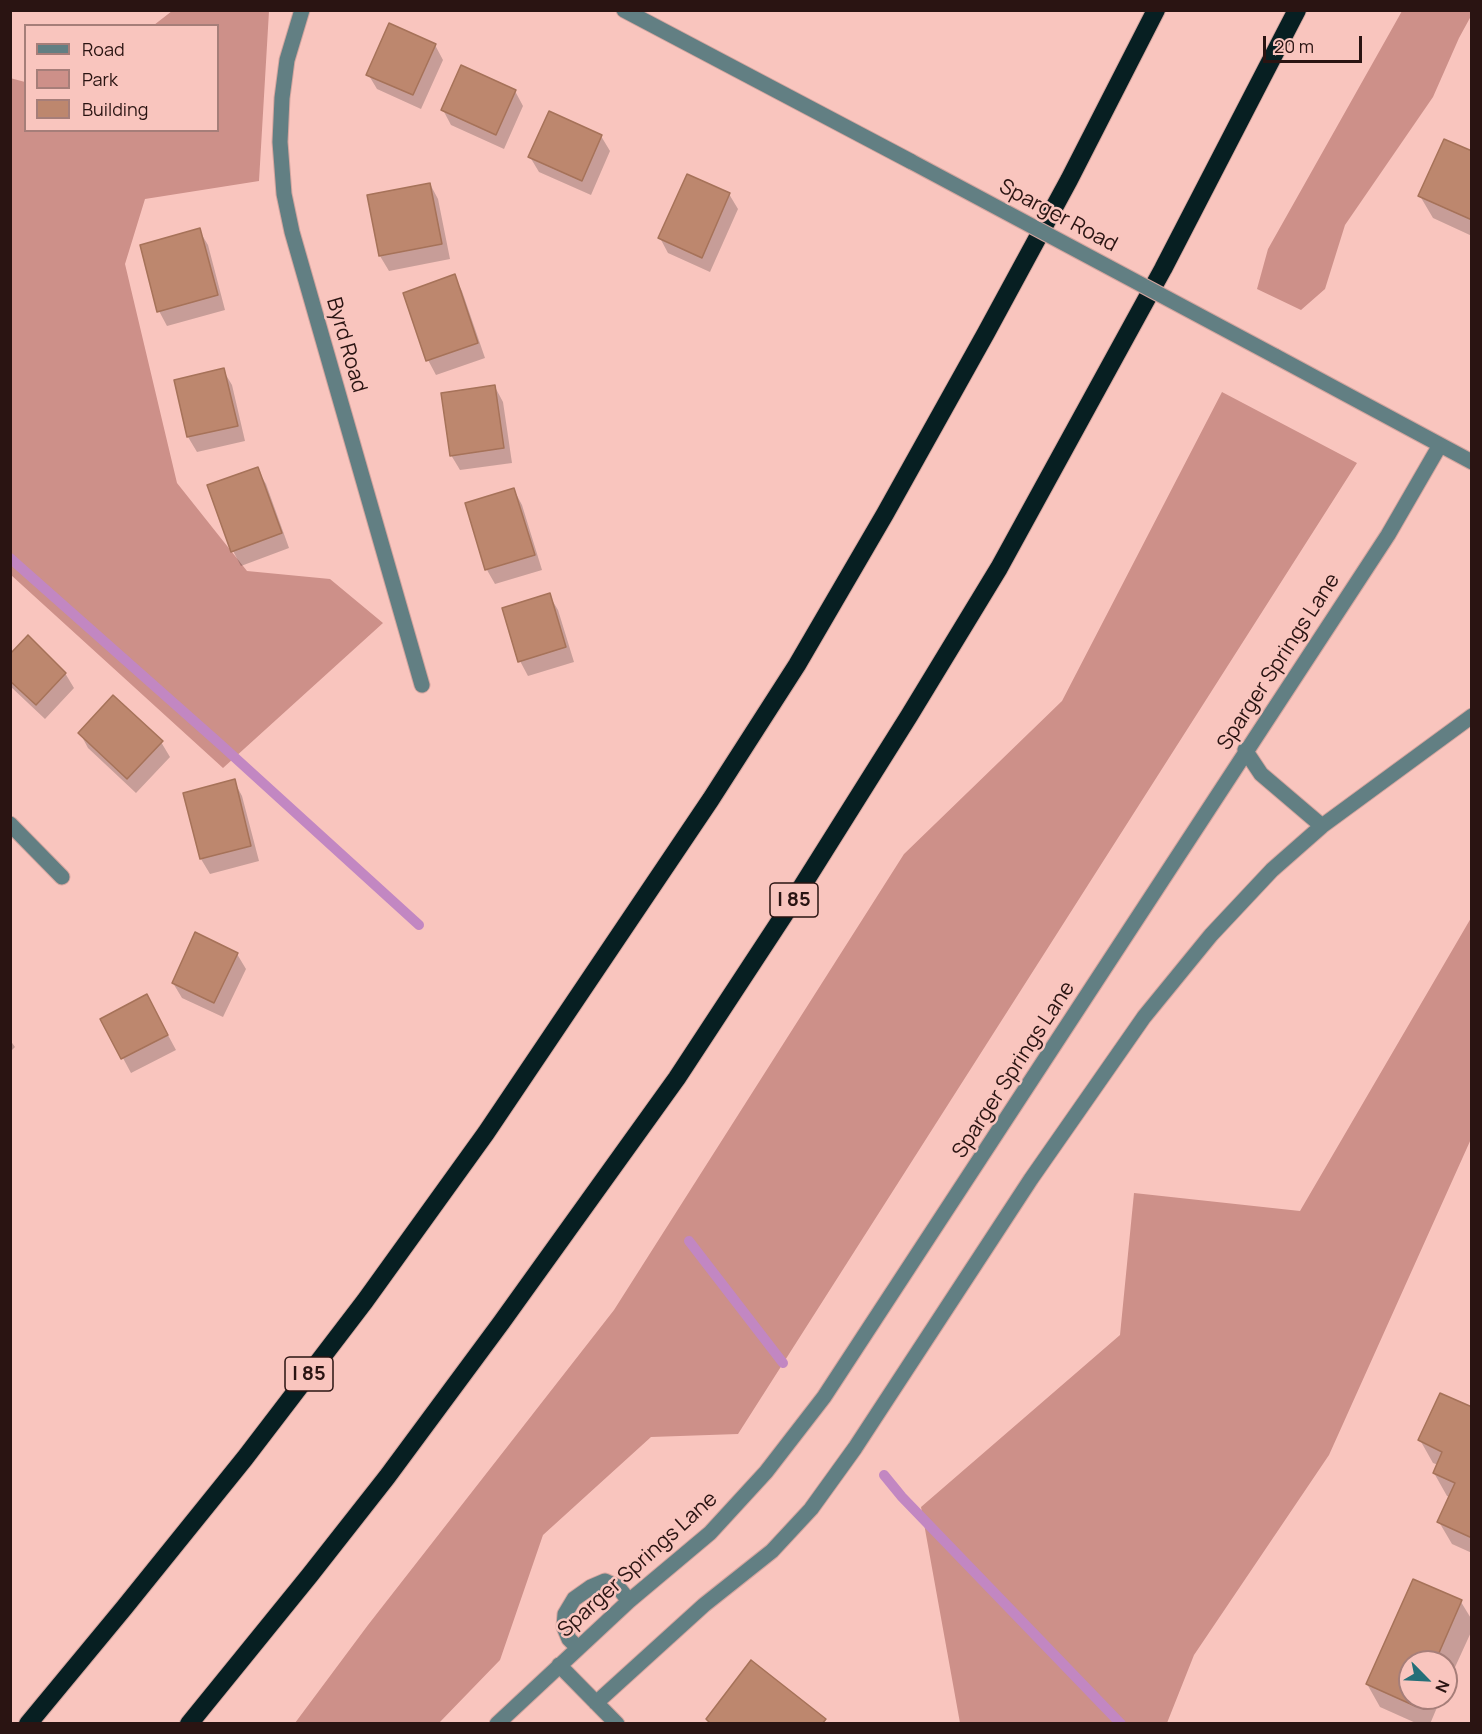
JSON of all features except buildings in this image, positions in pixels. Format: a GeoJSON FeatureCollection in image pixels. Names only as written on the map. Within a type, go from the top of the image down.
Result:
{"type":"FeatureCollection","features":[{"type":"Feature","properties":{"kind":"highway","name":"I 85"},"geometry":{"type":"LineString","coordinates":[[28,1724],[245,1458],[365,1301],[486,1133],[711,799],[797,664],[896,494],[1069,180],[1156,10]]}},
{"type":"Feature","properties":{"kind":"highway","name":"I 85"},"geometry":{"type":"LineString","coordinates":[[189,1724],[387,1477],[501,1323],[677,1078],[784,915],[999,568],[1163,269],[1297,10]]}},
{"type":"Feature","properties":{"kind":"street","name":"Byrd Road"},"geometry":{"type":"LineString","coordinates":[[302,10],[287,60],[282,98],[280,141],[284,194],[299,255],[422,685]]}},
{"type":"Feature","properties":{"kind":"street","name":"Sparger Road"},"geometry":{"type":"LineString","coordinates":[[624,10],[1472,462]]}},
{"type":"Feature","properties":{"kind":"street","name":"Sparger Springs Lane"},"geometry":{"type":"LineString","coordinates":[[497,1724],[629,1601],[710,1533],[766,1472],[824,1397],[948,1211],[1245,750],[1389,535],[1440,445]]}},
{"type":"Feature","properties":{"kind":"street"},"geometry":{"type":"LineString","coordinates":[[596,1703],[704,1605],[772,1551],[811,1509],[855,1448],[1031,1179],[1144,1017],[1218,927],[1272,870],[1322,826],[1472,716]]}},
{"type":"Feature","properties":{"kind":"street"},"geometry":{"type":"LineString","coordinates":[[1245,750],[1261,774],[1322,826]]}},
{"type":"Feature","properties":{"kind":"street"},"geometry":{"type":"LineString","coordinates":[[10,824],[62,877]]}},
{"type":"Feature","properties":{"kind":"street"},"geometry":{"type":"LineString","coordinates":[[578,1648],[569,1639],[564,1627],[565,1614],[574,1599],[591,1587],[605,1581],[618,1587],[629,1601]]}},
{"type":"Feature","properties":{"kind":"street","name":"Sparger Springs Lane"},"geometry":{"type":"LineString","coordinates":[[559,1665],[617,1724]]}},
{"type":"Feature","properties":{"kind":"green space"},"geometry":{"type":"Polygon","coordinates":[[[172,11],[269,11],[259,181],[145,199],[125,264],[177,483],[247,571],[330,579],[383,623],[223,768],[11,575],[10,78],[24,82],[24,132],[219,132],[219,24],[155,24],[172,11]]]}},
{"type":"Feature","properties":{"kind":"green space"},"geometry":{"type":"Polygon","coordinates":[[[1402,11],[1471,11],[1471,16],[1433,97],[1345,225],[1325,289],[1301,310],[1257,289],[1268,249],[1402,11]]]}},
{"type":"Feature","properties":{"kind":"green space"},"geometry":{"type":"Polygon","coordinates":[[[1222,392],[1357,463],[738,1434],[651,1437],[543,1535],[500,1660],[439,1723],[295,1723],[368,1625],[614,1310],[904,854],[1062,701],[1222,392]]]}},
{"type":"Feature","properties":{"kind":"green space"},"geometry":{"type":"Polygon","coordinates":[[[1471,918],[1471,1139],[1329,1455],[1194,1655],[1167,1723],[960,1723],[921,1507],[1120,1335],[1134,1193],[1300,1211],[1471,918]]]}},
{"type":"Feature","properties":{"kind":"waterway"},"geometry":{"type":"LineString","coordinates":[[10,558],[220,744],[419,925]]}},
{"type":"Feature","properties":{"kind":"waterway"},"geometry":{"type":"LineString","coordinates":[[689,1241],[783,1363]]}},
{"type":"Feature","properties":{"kind":"waterway"},"geometry":{"type":"LineString","coordinates":[[884,1475],[902,1497],[1121,1724]]}}]}
